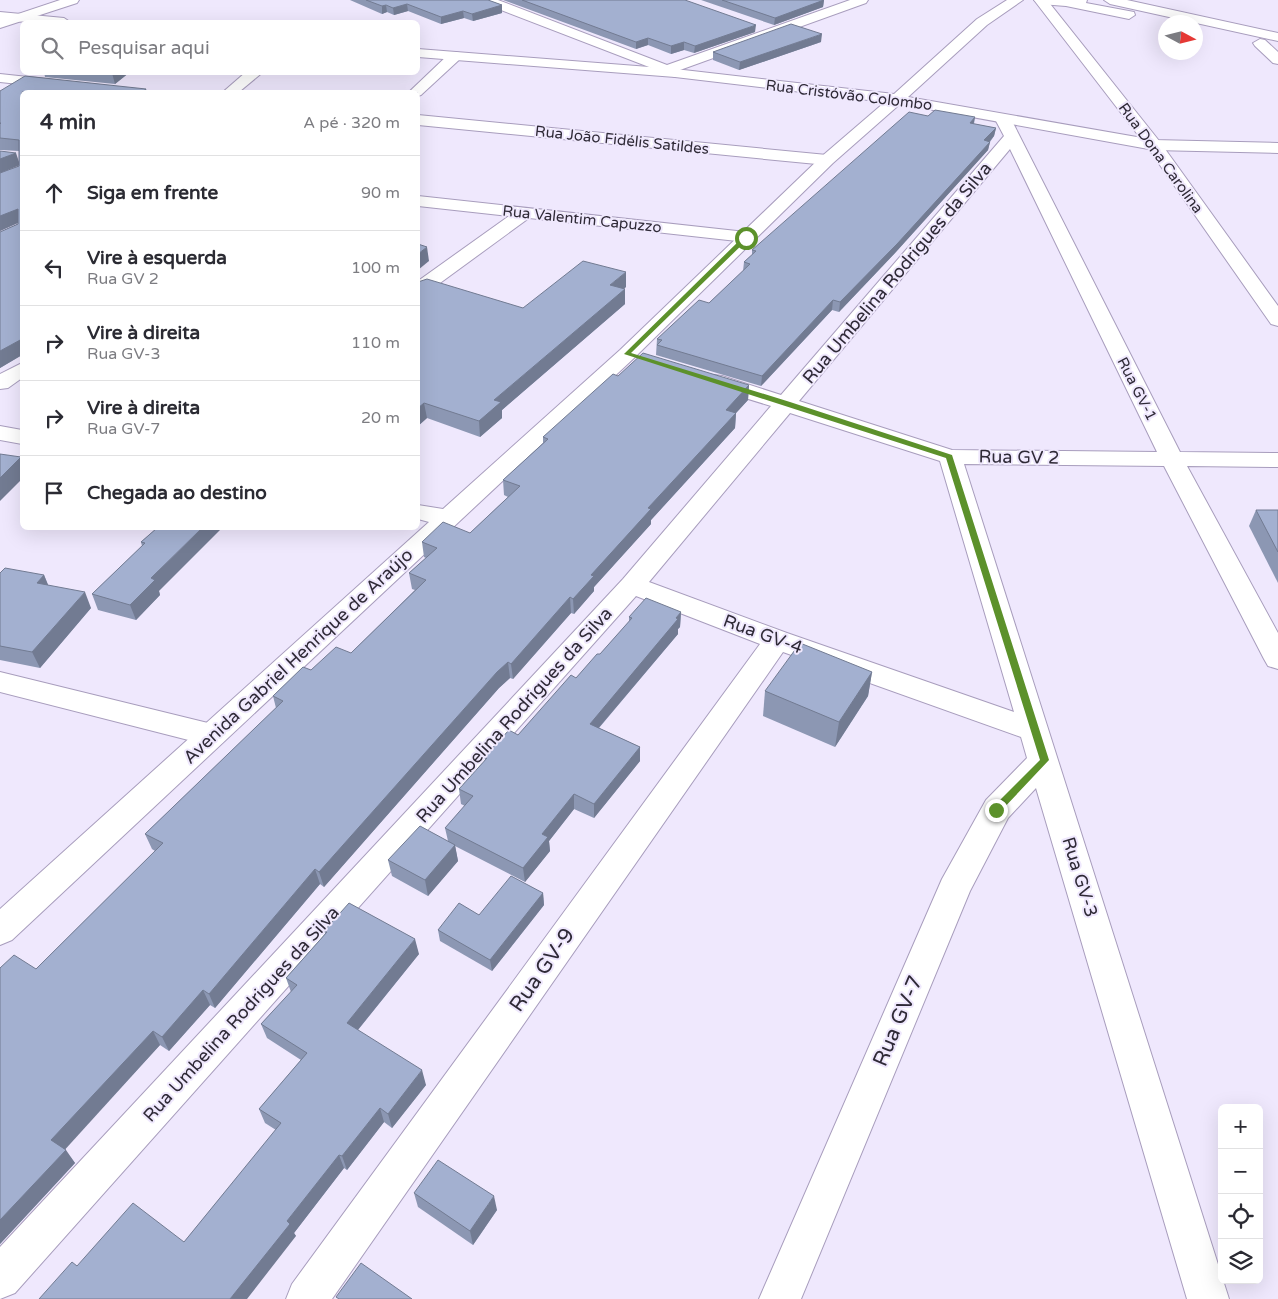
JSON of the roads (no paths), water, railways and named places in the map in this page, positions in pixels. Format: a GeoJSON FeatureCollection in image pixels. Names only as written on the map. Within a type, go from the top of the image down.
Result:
{"type":"FeatureCollection","features":[{"type":"Feature","properties":{"kind":"street"},"geometry":{"type":"LineString","coordinates":[[0,24],[73,0]]}},
{"type":"Feature","properties":{"kind":"street"},"geometry":{"type":"LineString","coordinates":[[487,0],[671,72],[862,0]]}},
{"type":"Feature","properties":{"kind":"street","name":"Avenida Gabriel Henrique de Araújo"},"geometry":{"type":"LineString","coordinates":[[0,930],[449,518],[636,357],[746,238],[826,160],[941,61],[982,22],[1016,0]]}},
{"type":"Feature","properties":{"kind":"street"},"geometry":{"type":"LineString","coordinates":[[1040,0],[1075,1],[1158,20]]}},
{"type":"Feature","properties":{"kind":"street","name":"Rua Dona Carolina"},"geometry":{"type":"LineString","coordinates":[[1040,0],[1154,145],[1278,320]]}},
{"type":"Feature","properties":{"kind":"street"},"geometry":{"type":"LineString","coordinates":[[1110,0],[1278,36]]}},
{"type":"Feature","properties":{"kind":"street"},"geometry":{"type":"LineString","coordinates":[[0,16],[40,20]]}},
{"type":"Feature","properties":{"kind":"street"},"geometry":{"type":"LineString","coordinates":[[757,25],[775,32]]}},
{"type":"Feature","properties":{"kind":"street"},"geometry":{"type":"LineString","coordinates":[[1203,31],[1278,46]]}},
{"type":"Feature","properties":{"kind":"street"},"geometry":{"type":"LineString","coordinates":[[1260,43],[1278,60]]}},
{"type":"Feature","properties":{"kind":"street","name":"Rua Cristóvão Colombo"},"geometry":{"type":"LineString","coordinates":[[420,53],[671,72],[895,99],[1006,127],[1154,145],[1278,148]]}},
{"type":"Feature","properties":{"kind":"street"},"geometry":{"type":"LineString","coordinates":[[418,90],[455,56]]}},
{"type":"Feature","properties":{"kind":"street"},"geometry":{"type":"LineString","coordinates":[[233,90],[252,75]]}},
{"type":"Feature","properties":{"kind":"street"},"geometry":{"type":"LineString","coordinates":[[0,78],[74,86]]}},
{"type":"Feature","properties":{"kind":"street","name":"Rua João Fidélis Satildes"},"geometry":{"type":"LineString","coordinates":[[420,120],[826,160]]}},
{"type":"Feature","properties":{"kind":"street","name":"Rua Umbelina Rodrigues da Silva"},"geometry":{"type":"LineString","coordinates":[[0,1278],[632,585],[788,403],[1006,127]]}},
{"type":"Feature","properties":{"kind":"street","name":"Rua GV-1"},"geometry":{"type":"LineString","coordinates":[[1006,127],[1172,459],[1278,659]]}},
{"type":"Feature","properties":{"kind":"street","name":"Rua Valentim Capuzzo"},"geometry":{"type":"LineString","coordinates":[[420,201],[746,238]]}},
{"type":"Feature","properties":{"kind":"street"},"geometry":{"type":"LineString","coordinates":[[420,289],[525,213]]}},
{"type":"Feature","properties":{"kind":"street"},"geometry":{"type":"LineString","coordinates":[[0,383],[20,371]]}},
{"type":"Feature","properties":{"kind":"street","name":"Rua GV 2"},"geometry":{"type":"LineString","coordinates":[[693,374],[788,403],[950,457],[1278,460]]}},
{"type":"Feature","properties":{"kind":"street"},"geometry":{"type":"LineString","coordinates":[[0,433],[20,437]]}},
{"type":"Feature","properties":{"kind":"street","name":"Rua GV-3"},"geometry":{"type":"LineString","coordinates":[[950,457],[1208,1299]]}},
{"type":"Feature","properties":{"kind":"street"},"geometry":{"type":"LineString","coordinates":[[420,512],[449,518]]}},
{"type":"Feature","properties":{"kind":"street","name":"Rua GV-4"},"geometry":{"type":"LineString","coordinates":[[632,585],[777,640],[1040,746]]}},
{"type":"Feature","properties":{"kind":"street","name":"Rua GV-9"},"geometry":{"type":"LineString","coordinates":[[307,1299],[777,640]]}},
{"type":"Feature","properties":{"kind":"street"},"geometry":{"type":"LineString","coordinates":[[0,682],[212,735]]}},
{"type":"Feature","properties":{"kind":"street","name":"Rua GV-7"},"geometry":{"type":"LineString","coordinates":[[780,1299],[954,889],[996,810],[1040,746]]}}]}
